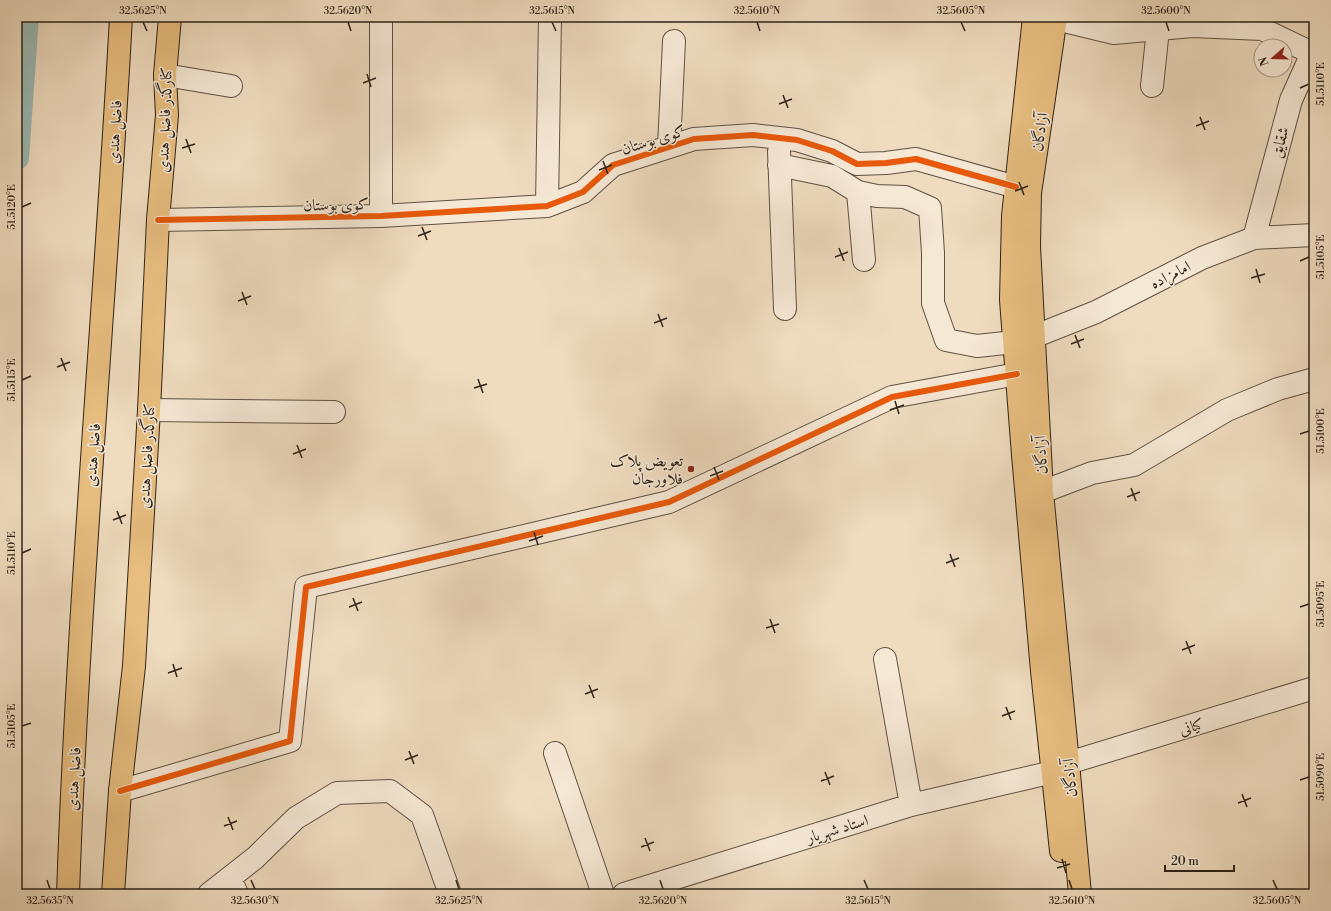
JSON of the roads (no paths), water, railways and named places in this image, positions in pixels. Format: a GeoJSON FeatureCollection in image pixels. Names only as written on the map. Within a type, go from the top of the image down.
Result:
{"type":"FeatureCollection","features":[{"type":"Feature","properties":{"kind":"main road","name":"فاضل هندی"},"geometry":{"type":"LineString","coordinates":[[68,894],[79,661],[91,466],[113,167],[121,17]]}},
{"type":"Feature","properties":{"kind":"main road","name":"کنارگذر فاضل هندی"},"geometry":{"type":"LineString","coordinates":[[113,894],[120,791],[134,666],[149,410],[158,220],[167,115],[165,75],[170,17]]}},
{"type":"Feature","properties":{"kind":"main road","name":"آزادگان"},"geometry":{"type":"LineString","coordinates":[[1034,17],[1013,216],[1011,300],[1024,340],[1042,492],[1060,768],[1065,894]]}},
{"type":"Feature","properties":{"kind":"main road","name":"آزادگان"},"geometry":{"type":"LineString","coordinates":[[1056,18],[1030,193],[1024,340],[1017,374],[1042,671],[1060,768],[1080,894]]}},
{"type":"Feature","properties":{"kind":"street"},"geometry":{"type":"LineString","coordinates":[[381,17],[381,216]]}},
{"type":"Feature","properties":{"kind":"street"},"geometry":{"type":"LineString","coordinates":[[547,206],[550,17]]}},
{"type":"Feature","properties":{"kind":"street"},"geometry":{"type":"LineString","coordinates":[[1056,18],[1114,33],[1192,26],[1262,29],[1313,52]]}},
{"type":"Feature","properties":{"kind":"street"},"geometry":{"type":"LineString","coordinates":[[1152,86],[1158,29]]}},
{"type":"Feature","properties":{"kind":"street"},"geometry":{"type":"LineString","coordinates":[[669,147],[674,41]]}},
{"type":"Feature","properties":{"kind":"street","name":"شقایق"},"geometry":{"type":"LineString","coordinates":[[1254,238],[1291,100],[1313,52]]}},
{"type":"Feature","properties":{"kind":"street"},"geometry":{"type":"LineString","coordinates":[[165,75],[232,86]]}},
{"type":"Feature","properties":{"kind":"street","name":"کوی بوستان"},"geometry":{"type":"LineString","coordinates":[[158,220],[381,216],[547,206],[582,192],[613,165],[694,139],[753,135],[797,140],[832,152],[857,164],[886,164],[916,158],[1016,187]]}},
{"type":"Feature","properties":{"kind":"street"},"geometry":{"type":"LineString","coordinates":[[778,138],[785,309]]}},
{"type":"Feature","properties":{"kind":"street"},"geometry":{"type":"LineString","coordinates":[[779,165],[832,176],[858,192],[864,260]]}},
{"type":"Feature","properties":{"kind":"street","name":"امامزاده"},"geometry":{"type":"LineString","coordinates":[[858,192],[876,196],[905,197],[930,208],[933,253],[933,303],[946,340],[977,346],[1024,340],[1096,312],[1202,258],[1254,238],[1314,235]]}},
{"type":"Feature","properties":{"kind":"street"},"geometry":{"type":"LineString","coordinates":[[120,791],[290,741],[306,587],[668,502],[892,397],[1017,374]]}},
{"type":"Feature","properties":{"kind":"street"},"geometry":{"type":"LineString","coordinates":[[1042,492],[1092,473],[1134,465],[1227,410],[1278,389],[1314,379]]}},
{"type":"Feature","properties":{"kind":"street"},"geometry":{"type":"LineString","coordinates":[[149,410],[334,412]]}},
{"type":"Feature","properties":{"kind":"street"},"geometry":{"type":"LineString","coordinates":[[885,659],[910,805]]}},
{"type":"Feature","properties":{"kind":"street","name":"کیانی"},"geometry":{"type":"LineString","coordinates":[[1060,768],[1314,688]]}},
{"type":"Feature","properties":{"kind":"street"},"geometry":{"type":"LineString","coordinates":[[555,753],[603,894]]}},
{"type":"Feature","properties":{"kind":"street","name":"استاد شهریار"},"geometry":{"type":"LineString","coordinates":[[624,894],[910,805],[1060,768]]}},
{"type":"Feature","properties":{"kind":"street"},"geometry":{"type":"LineString","coordinates":[[209,894],[233,886],[255,858],[296,818],[338,793],[390,791],[422,814],[450,894]]}},
{"type":"Feature","properties":{"kind":"waterway"},"geometry":{"type":"LineString","coordinates":[[17,158],[27,17]]}},
{"type":"Feature","properties":{"kind":"place","name":"تعویض پلاک فلاورجان"},"geometry":{"type":"Point","coordinates":[691,469]}}]}
